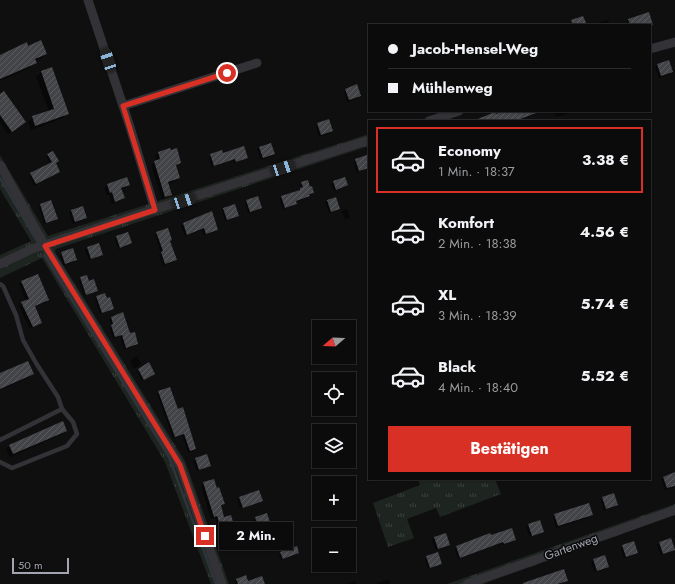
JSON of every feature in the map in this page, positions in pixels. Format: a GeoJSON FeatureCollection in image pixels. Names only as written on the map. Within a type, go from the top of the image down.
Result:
{"type":"FeatureCollection","features":[{"type":"Feature","properties":{"kind":"street"},"geometry":{"type":"LineString","coordinates":[[88,0],[155,210]]}},
{"type":"Feature","properties":{"kind":"street"},"geometry":{"type":"LineString","coordinates":[[651,49],[675,42]]}},
{"type":"Feature","properties":{"kind":"street"},"geometry":{"type":"LineString","coordinates":[[123,106],[256,63]]}},
{"type":"Feature","properties":{"kind":"street"},"geometry":{"type":"LineString","coordinates":[[432,120],[457,112]]}},
{"type":"Feature","properties":{"kind":"street"},"geometry":{"type":"LineString","coordinates":[[0,264],[32,249],[368,140]]}},
{"type":"Feature","properties":{"kind":"street"},"geometry":{"type":"LineString","coordinates":[[0,165],[45,246],[180,465],[222,584]]}},
{"type":"Feature","properties":{"kind":"street","name":"Gartenweg"},"geometry":{"type":"LineString","coordinates":[[467,584],[675,510]]}},
{"type":"Feature","properties":{"kind":"lane"},"geometry":{"type":"LineString","coordinates":[[0,284],[3,286],[16,315],[23,340],[58,397],[62,409],[73,422],[76,434],[67,446],[12,468],[0,462]]}},
{"type":"Feature","properties":{"kind":"lane"},"geometry":{"type":"LineString","coordinates":[[0,440],[62,409]]}},
{"type":"Feature","properties":{"kind":"green space"},"geometry":{"type":"Polygon","coordinates":[[[368,134],[368,146],[56,249],[55,252],[185,461],[229,584],[211,584],[165,462],[42,258],[0,278],[0,255],[31,241],[0,189],[0,155],[48,236],[368,134]]]}},
{"type":"Feature","properties":{"kind":"green space"},"geometry":{"type":"Polygon","coordinates":[[[418,480],[495,480],[501,494],[440,517],[436,508],[407,519],[414,538],[388,547],[373,503],[420,485],[418,480]]]}},
{"type":"Feature","properties":{"kind":"green space"},"geometry":{"type":"Polygon","coordinates":[[[675,504],[675,515],[483,584],[447,584],[675,504]]]}},
{"type":"Feature","properties":{"kind":"building"},"geometry":{"type":"Polygon","coordinates":[[[649,12],[653,25],[630,24],[628,19],[649,12]]]}},
{"type":"Feature","properties":{"kind":"building"},"geometry":{"type":"Polygon","coordinates":[[[583,16],[587,24],[573,24],[571,20],[583,16]]]}},
{"type":"Feature","properties":{"kind":"building"},"geometry":{"type":"Polygon","coordinates":[[[41,40],[47,54],[35,59],[37,63],[0,79],[0,55],[27,42],[28,46],[41,40]]]}},
{"type":"Feature","properties":{"kind":"building"},"geometry":{"type":"Polygon","coordinates":[[[669,60],[673,72],[661,76],[657,64],[669,60]]]}},
{"type":"Feature","properties":{"kind":"building"},"geometry":{"type":"Polygon","coordinates":[[[52,67],[69,114],[35,126],[32,116],[54,109],[41,71],[52,67]]]}},
{"type":"Feature","properties":{"kind":"building"},"geometry":{"type":"Polygon","coordinates":[[[357,84],[361,96],[349,100],[345,89],[357,84]]]}},
{"type":"Feature","properties":{"kind":"building"},"geometry":{"type":"Polygon","coordinates":[[[4,91],[26,122],[12,132],[0,115],[0,94],[4,91]]]}},
{"type":"Feature","properties":{"kind":"building"},"geometry":{"type":"Polygon","coordinates":[[[495,112],[496,114],[503,112],[539,112],[518,120],[475,120],[495,112]]]}},
{"type":"Feature","properties":{"kind":"building"},"geometry":{"type":"Polygon","coordinates":[[[329,119],[333,131],[321,135],[317,123],[329,119]]]}},
{"type":"Feature","properties":{"kind":"building"},"geometry":{"type":"Polygon","coordinates":[[[271,143],[275,154],[263,158],[259,147],[271,143]]]}},
{"type":"Feature","properties":{"kind":"building"},"geometry":{"type":"Polygon","coordinates":[[[244,146],[248,158],[236,162],[235,159],[214,166],[210,154],[222,150],[223,153],[244,146]]]}},
{"type":"Feature","properties":{"kind":"building"},"geometry":{"type":"Polygon","coordinates":[[[170,148],[171,150],[177,148],[181,163],[176,165],[180,178],[168,182],[172,195],[165,197],[154,161],[160,159],[158,152],[170,148]]]}},
{"type":"Feature","properties":{"kind":"building"},"geometry":{"type":"Polygon","coordinates":[[[53,151],[59,161],[56,163],[60,172],[36,184],[30,173],[52,162],[47,154],[53,151]]]}},
{"type":"Feature","properties":{"kind":"building"},"geometry":{"type":"Polygon","coordinates":[[[367,155],[368,168],[359,171],[355,159],[367,155]]]}},
{"type":"Feature","properties":{"kind":"building"},"geometry":{"type":"Polygon","coordinates":[[[127,177],[130,185],[121,188],[125,198],[115,202],[112,192],[110,193],[107,184],[127,177]]]}},
{"type":"Feature","properties":{"kind":"building"},"geometry":{"type":"Polygon","coordinates":[[[345,177],[348,185],[336,190],[333,181],[345,177]]]}},
{"type":"Feature","properties":{"kind":"building"},"geometry":{"type":"Polygon","coordinates":[[[308,180],[314,193],[296,201],[297,204],[285,208],[281,196],[300,190],[300,188],[303,187],[301,182],[308,180]]]}},
{"type":"Feature","properties":{"kind":"building"},"geometry":{"type":"Polygon","coordinates":[[[258,196],[262,208],[250,212],[246,200],[258,196]]]}},
{"type":"Feature","properties":{"kind":"building"},"geometry":{"type":"Polygon","coordinates":[[[336,197],[340,209],[331,212],[327,200],[336,197]]]}},
{"type":"Feature","properties":{"kind":"building"},"geometry":{"type":"Polygon","coordinates":[[[51,200],[58,219],[46,223],[40,204],[51,200]]]}},
{"type":"Feature","properties":{"kind":"building"},"geometry":{"type":"Polygon","coordinates":[[[235,204],[239,216],[227,220],[223,208],[235,204]]]}},
{"type":"Feature","properties":{"kind":"building"},"geometry":{"type":"Polygon","coordinates":[[[83,206],[87,218],[75,222],[71,210],[83,206]]]}},
{"type":"Feature","properties":{"kind":"building"},"geometry":{"type":"Polygon","coordinates":[[[212,211],[218,230],[206,234],[204,228],[187,235],[183,223],[212,211]]]}},
{"type":"Feature","properties":{"kind":"building"},"geometry":{"type":"Polygon","coordinates":[[[168,228],[172,240],[170,241],[177,260],[165,264],[161,252],[163,251],[156,232],[168,228]]]}},
{"type":"Feature","properties":{"kind":"building"},"geometry":{"type":"Polygon","coordinates":[[[128,232],[132,243],[120,248],[116,236],[128,232]]]}},
{"type":"Feature","properties":{"kind":"building"},"geometry":{"type":"Polygon","coordinates":[[[99,243],[103,255],[91,259],[87,247],[99,243]]]}},
{"type":"Feature","properties":{"kind":"building"},"geometry":{"type":"Polygon","coordinates":[[[73,248],[77,260],[65,264],[61,252],[73,248]]]}},
{"type":"Feature","properties":{"kind":"building"},"geometry":{"type":"Polygon","coordinates":[[[38,274],[49,300],[35,306],[42,323],[33,327],[21,302],[29,299],[21,281],[38,274]]]}},
{"type":"Feature","properties":{"kind":"building"},"geometry":{"type":"Polygon","coordinates":[[[87,275],[89,281],[94,279],[98,291],[86,295],[80,277],[87,275]]]}},
{"type":"Feature","properties":{"kind":"building"},"geometry":{"type":"Polygon","coordinates":[[[105,293],[107,298],[110,297],[114,309],[102,313],[96,296],[105,293]]]}},
{"type":"Feature","properties":{"kind":"building"},"geometry":{"type":"Polygon","coordinates":[[[123,312],[130,333],[135,332],[138,344],[126,348],[122,335],[115,337],[111,325],[113,324],[111,317],[123,312]]]}},
{"type":"Feature","properties":{"kind":"building"},"geometry":{"type":"Polygon","coordinates":[[[28,361],[34,374],[0,389],[0,373],[28,361]]]}},
{"type":"Feature","properties":{"kind":"building"},"geometry":{"type":"Polygon","coordinates":[[[149,362],[155,374],[144,380],[138,369],[149,362]]]}},
{"type":"Feature","properties":{"kind":"building"},"geometry":{"type":"Polygon","coordinates":[[[170,387],[178,409],[183,407],[196,449],[190,451],[184,434],[175,437],[158,391],[170,387]]]}},
{"type":"Feature","properties":{"kind":"building"},"geometry":{"type":"Polygon","coordinates":[[[63,421],[67,431],[13,454],[9,445],[63,421]]]}},
{"type":"Feature","properties":{"kind":"building"},"geometry":{"type":"Polygon","coordinates":[[[207,454],[211,466],[199,470],[195,458],[207,454]]]}},
{"type":"Feature","properties":{"kind":"building"},"geometry":{"type":"Polygon","coordinates":[[[675,472],[675,486],[667,488],[663,477],[675,472]]]}},
{"type":"Feature","properties":{"kind":"building"},"geometry":{"type":"Polygon","coordinates":[[[214,479],[217,488],[219,487],[225,504],[221,505],[224,517],[231,515],[236,532],[224,536],[217,516],[214,517],[203,482],[214,479]]]}},
{"type":"Feature","properties":{"kind":"building"},"geometry":{"type":"Polygon","coordinates":[[[259,490],[263,501],[243,508],[239,497],[259,490]]]}},
{"type":"Feature","properties":{"kind":"building"},"geometry":{"type":"Polygon","coordinates":[[[614,493],[618,505],[606,509],[602,497],[614,493]]]}},
{"type":"Feature","properties":{"kind":"building"},"geometry":{"type":"Polygon","coordinates":[[[589,503],[593,515],[558,526],[554,514],[589,503]]]}},
{"type":"Feature","properties":{"kind":"building"},"geometry":{"type":"Polygon","coordinates":[[[267,513],[275,538],[279,537],[283,547],[272,551],[264,527],[259,529],[255,517],[267,513]]]}},
{"type":"Feature","properties":{"kind":"building"},"geometry":{"type":"Polygon","coordinates":[[[540,520],[544,532],[532,536],[528,524],[540,520]]]}},
{"type":"Feature","properties":{"kind":"building"},"geometry":{"type":"Polygon","coordinates":[[[512,528],[516,540],[504,544],[503,542],[460,558],[456,546],[490,533],[491,535],[512,528]]]}},
{"type":"Feature","properties":{"kind":"building"},"geometry":{"type":"Polygon","coordinates":[[[446,533],[450,545],[438,549],[434,537],[446,533]]]}},
{"type":"Feature","properties":{"kind":"building"},"geometry":{"type":"Polygon","coordinates":[[[671,538],[675,550],[663,554],[659,542],[671,538]]]}},
{"type":"Feature","properties":{"kind":"building"},"geometry":{"type":"Polygon","coordinates":[[[634,541],[638,553],[626,557],[622,545],[634,541]]]}},
{"type":"Feature","properties":{"kind":"building"},"geometry":{"type":"Polygon","coordinates":[[[297,546],[299,553],[283,559],[280,552],[297,546]]]}},
{"type":"Feature","properties":{"kind":"building"},"geometry":{"type":"Polygon","coordinates":[[[438,552],[442,564],[430,568],[426,556],[438,552]]]}},
{"type":"Feature","properties":{"kind":"building"},"geometry":{"type":"Polygon","coordinates":[[[605,555],[609,567],[597,571],[593,559],[605,555]]]}},
{"type":"Feature","properties":{"kind":"building"},"geometry":{"type":"Polygon","coordinates":[[[564,569],[568,581],[557,584],[523,584],[523,583],[564,569]]]}},
{"type":"Feature","properties":{"kind":"building"},"geometry":{"type":"Polygon","coordinates":[[[246,575],[248,581],[262,576],[265,584],[238,584],[236,579],[246,575]]]}},
{"type":"Feature","properties":{"kind":"waterway"},"geometry":{"type":"LineString","coordinates":[[0,178],[37,241]]}},
{"type":"Feature","properties":{"kind":"waterway"},"geometry":{"type":"LineString","coordinates":[[44,255],[169,457],[216,584]]}},
{"type":"Feature","properties":{"kind":"route"},"geometry":{"type":"LineString","coordinates":[[205,536],[180,465],[45,246],[155,210],[123,106],[227,73]]}}]}
